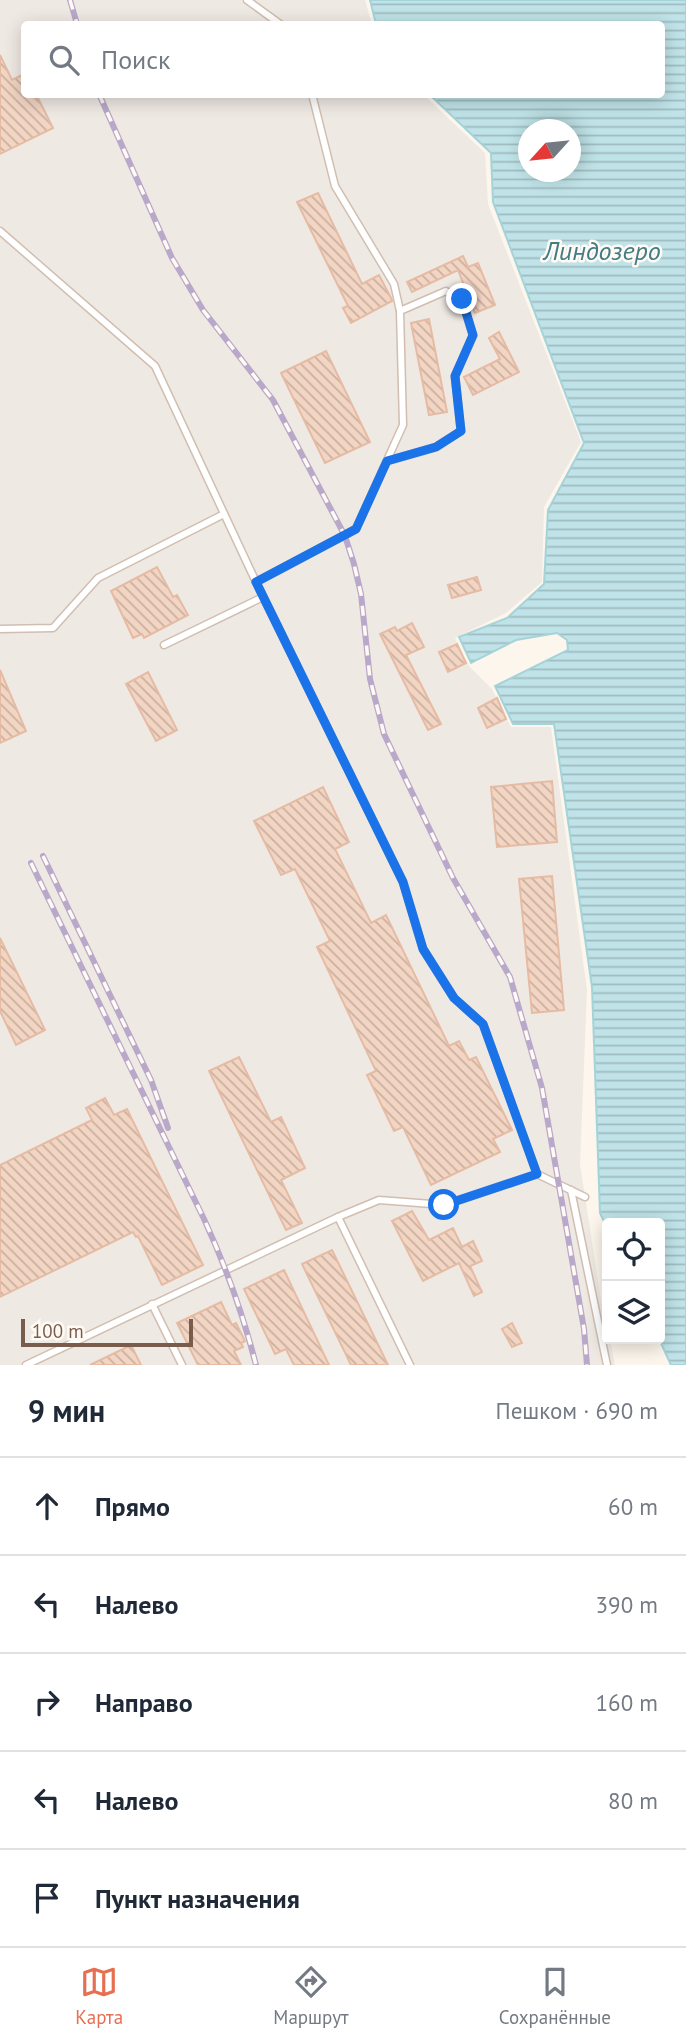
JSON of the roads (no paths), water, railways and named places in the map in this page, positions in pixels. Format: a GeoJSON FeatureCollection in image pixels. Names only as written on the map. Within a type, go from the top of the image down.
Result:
{"type":"FeatureCollection","features":[{"type":"Feature","properties":{"kind":"lane"},"geometry":{"type":"LineString","coordinates":[[247,0],[276,21]]}},
{"type":"Feature","properties":{"kind":"lane"},"geometry":{"type":"LineString","coordinates":[[256,582],[356,529],[403,425],[400,311],[394,284],[335,186],[313,98]]}},
{"type":"Feature","properties":{"kind":"lane"},"geometry":{"type":"LineString","coordinates":[[0,231],[155,366],[263,597],[403,882],[423,949],[454,998],[483,1024],[537,1174]]}},
{"type":"Feature","properties":{"kind":"lane"},"geometry":{"type":"LineString","coordinates":[[387,461],[436,447],[461,431],[455,376],[473,335],[462,299],[446,291],[400,311]]}},
{"type":"Feature","properties":{"kind":"lane"},"geometry":{"type":"LineString","coordinates":[[0,629],[52,628],[97,578],[224,514]]}},
{"type":"Feature","properties":{"kind":"lane"},"geometry":{"type":"LineString","coordinates":[[164,645],[263,597]]}},
{"type":"Feature","properties":{"kind":"lane"},"geometry":{"type":"LineString","coordinates":[[26,1365],[379,1200],[444,1205],[537,1174],[585,1197]]}},
{"type":"Feature","properties":{"kind":"lane"},"geometry":{"type":"LineString","coordinates":[[571,1190],[607,1365]]}},
{"type":"Feature","properties":{"kind":"lane"},"geometry":{"type":"LineString","coordinates":[[338,1217],[410,1365]]}},
{"type":"Feature","properties":{"kind":"lane"},"geometry":{"type":"LineString","coordinates":[[152,1304],[182,1365]]}},
{"type":"Feature","properties":{"kind":"water","name":"Линдозеро"},"geometry":{"type":"Polygon","coordinates":[[[370,0],[686,0],[686,1365],[671,1365],[661,1344],[665,1344],[665,1218],[602,1218],[600,1213],[592,987],[554,724],[513,724],[495,686],[568,650],[567,640],[557,633],[516,640],[471,663],[459,637],[507,618],[544,584],[548,510],[584,443],[493,202],[491,153],[433,98],[665,98],[665,21],[375,21],[370,0]]]}},
{"type":"Feature","properties":{"kind":"railway"},"geometry":{"type":"LineString","coordinates":[[70,0],[76,21]]}},
{"type":"Feature","properties":{"kind":"railway"},"geometry":{"type":"LineString","coordinates":[[101,98],[172,258],[203,310],[273,400],[345,536],[361,594],[370,679],[384,734],[453,878],[510,977],[542,1088],[584,1329],[587,1365]]}},
{"type":"Feature","properties":{"kind":"railway"},"geometry":{"type":"LineString","coordinates":[[43,856],[151,1080],[168,1128]]}},
{"type":"Feature","properties":{"kind":"railway"},"geometry":{"type":"LineString","coordinates":[[31,863],[204,1219],[233,1291],[256,1365]]}}]}
